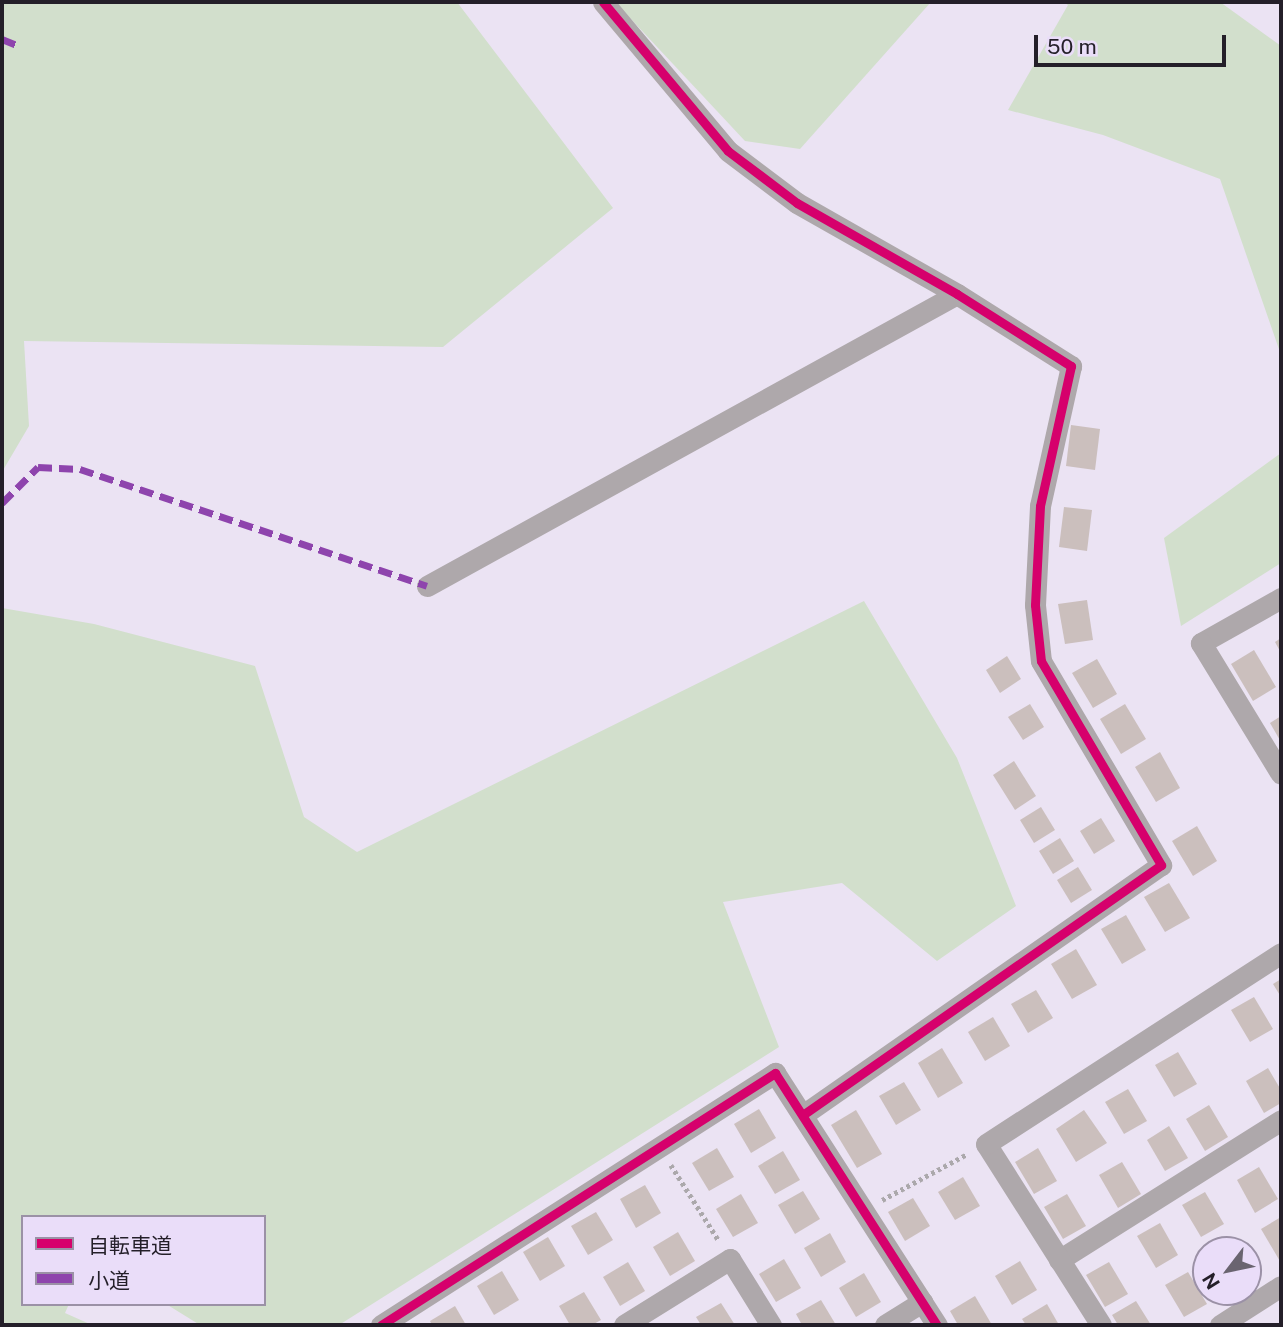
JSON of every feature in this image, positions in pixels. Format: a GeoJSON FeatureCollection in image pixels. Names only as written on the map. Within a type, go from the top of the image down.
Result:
{"type":"FeatureCollection","features":[{"type":"Feature","properties":{"kind":"street"},"geometry":{"type":"LineString","coordinates":[[603,2],[728,151],[797,203],[957,294],[1071,366],[1040,506],[1035,605],[1041,662],[1161,865],[802,1115]]}},
{"type":"Feature","properties":{"kind":"street"},"geometry":{"type":"LineString","coordinates":[[427,586],[957,294]]}},
{"type":"Feature","properties":{"kind":"street"},"geometry":{"type":"LineString","coordinates":[[1281,598],[1201,643],[1281,774]]}},
{"type":"Feature","properties":{"kind":"street"},"geometry":{"type":"LineString","coordinates":[[1101,1325],[986,1144],[1281,953]]}},
{"type":"Feature","properties":{"kind":"street"},"geometry":{"type":"LineString","coordinates":[[381,1325],[775,1073],[937,1325]]}},
{"type":"Feature","properties":{"kind":"street"},"geometry":{"type":"LineString","coordinates":[[1059,1260],[1281,1120]]}},
{"type":"Feature","properties":{"kind":"street"},"geometry":{"type":"LineString","coordinates":[[624,1325],[730,1259],[771,1325]]}},
{"type":"Feature","properties":{"kind":"street"},"geometry":{"type":"LineString","coordinates":[[1220,1325],[1281,1286]]}},
{"type":"Feature","properties":{"kind":"street"},"geometry":{"type":"LineString","coordinates":[[885,1325],[922,1302]]}},
{"type":"Feature","properties":{"kind":"path"},"geometry":{"type":"LineString","coordinates":[[863,1210],[986,1144]]}},
{"type":"Feature","properties":{"kind":"path"},"geometry":{"type":"LineString","coordinates":[[659,1146],[730,1259]]}},
{"type":"Feature","properties":{"kind":"green space"},"geometry":{"type":"Polygon","coordinates":[[[2,2],[457,2],[613,208],[443,347],[24,341],[29,426],[2,472],[2,2]]]}},
{"type":"Feature","properties":{"kind":"green space"},"geometry":{"type":"Polygon","coordinates":[[[615,2],[931,2],[800,149],[745,141],[615,2]]]}},
{"type":"Feature","properties":{"kind":"green space"},"geometry":{"type":"Polygon","coordinates":[[[1063,2],[1220,2],[1281,46],[1281,355],[1220,179],[1103,135],[1008,110],[1068,5],[1063,2]]]}},
{"type":"Feature","properties":{"kind":"green space"},"geometry":{"type":"Polygon","coordinates":[[[1281,453],[1281,563],[1181,626],[1164,538],[1281,453]]]}},
{"type":"Feature","properties":{"kind":"green space"},"geometry":{"type":"Polygon","coordinates":[[[864,601],[957,758],[1016,906],[937,961],[842,883],[723,902],[779,1047],[339,1325],[200,1325],[169,1306],[266,1306],[266,1215],[21,1215],[21,1306],[68,1306],[65,1313],[92,1325],[2,1325],[2,608],[94,624],[255,666],[304,817],[357,852],[864,601]]]}},
{"type":"Feature","properties":{"kind":"building"},"geometry":{"type":"Polygon","coordinates":[[[1071,425],[1100,429],[1095,470],[1066,466],[1071,425]]]}},
{"type":"Feature","properties":{"kind":"building"},"geometry":{"type":"Polygon","coordinates":[[[1064,507],[1092,510],[1087,551],[1059,547],[1064,507]]]}},
{"type":"Feature","properties":{"kind":"building"},"geometry":{"type":"Polygon","coordinates":[[[1087,600],[1093,640],[1065,644],[1058,604],[1087,600]]]}},
{"type":"Feature","properties":{"kind":"building"},"geometry":{"type":"Polygon","coordinates":[[[1281,638],[1281,653],[1275,642],[1281,638]]]}},
{"type":"Feature","properties":{"kind":"building"},"geometry":{"type":"Polygon","coordinates":[[[1254,650],[1276,687],[1253,701],[1231,664],[1254,650]]]}},
{"type":"Feature","properties":{"kind":"building"},"geometry":{"type":"Polygon","coordinates":[[[1007,656],[1021,679],[1000,693],[986,670],[1007,656]]]}},
{"type":"Feature","properties":{"kind":"building"},"geometry":{"type":"Polygon","coordinates":[[[1097,659],[1117,694],[1093,708],[1072,673],[1097,659]]]}},
{"type":"Feature","properties":{"kind":"building"},"geometry":{"type":"Polygon","coordinates":[[[1030,704],[1044,727],[1023,740],[1008,717],[1030,704]]]}},
{"type":"Feature","properties":{"kind":"building"},"geometry":{"type":"Polygon","coordinates":[[[1125,704],[1146,739],[1121,754],[1100,719],[1125,704]]]}},
{"type":"Feature","properties":{"kind":"building"},"geometry":{"type":"Polygon","coordinates":[[[1281,716],[1281,742],[1270,723],[1281,716]]]}},
{"type":"Feature","properties":{"kind":"building"},"geometry":{"type":"Polygon","coordinates":[[[1160,752],[1180,788],[1156,802],[1135,767],[1160,752]]]}},
{"type":"Feature","properties":{"kind":"building"},"geometry":{"type":"Polygon","coordinates":[[[1014,761],[1036,796],[1015,810],[993,775],[1014,761]]]}},
{"type":"Feature","properties":{"kind":"building"},"geometry":{"type":"Polygon","coordinates":[[[1041,807],[1055,830],[1034,843],[1020,820],[1041,807]]]}},
{"type":"Feature","properties":{"kind":"building"},"geometry":{"type":"Polygon","coordinates":[[[1101,818],[1115,841],[1094,854],[1080,831],[1101,818]]]}},
{"type":"Feature","properties":{"kind":"building"},"geometry":{"type":"Polygon","coordinates":[[[1197,826],[1217,861],[1193,876],[1172,841],[1197,826]]]}},
{"type":"Feature","properties":{"kind":"building"},"geometry":{"type":"Polygon","coordinates":[[[1060,838],[1074,861],[1053,874],[1039,851],[1060,838]]]}},
{"type":"Feature","properties":{"kind":"building"},"geometry":{"type":"Polygon","coordinates":[[[1078,867],[1092,890],[1071,903],[1057,880],[1078,867]]]}},
{"type":"Feature","properties":{"kind":"building"},"geometry":{"type":"Polygon","coordinates":[[[1169,883],[1190,918],[1165,932],[1144,897],[1169,883]]]}},
{"type":"Feature","properties":{"kind":"building"},"geometry":{"type":"Polygon","coordinates":[[[1126,915],[1146,950],[1122,964],[1101,929],[1126,915]]]}},
{"type":"Feature","properties":{"kind":"building"},"geometry":{"type":"Polygon","coordinates":[[[1076,949],[1097,985],[1072,999],[1051,964],[1076,949]]]}},
{"type":"Feature","properties":{"kind":"building"},"geometry":{"type":"Polygon","coordinates":[[[1281,979],[1281,997],[1273,984],[1281,979]]]}},
{"type":"Feature","properties":{"kind":"building"},"geometry":{"type":"Polygon","coordinates":[[[1036,990],[1053,1018],[1028,1033],[1011,1004],[1036,990]]]}},
{"type":"Feature","properties":{"kind":"building"},"geometry":{"type":"Polygon","coordinates":[[[1254,997],[1273,1029],[1250,1042],[1231,1010],[1254,997]]]}},
{"type":"Feature","properties":{"kind":"building"},"geometry":{"type":"Polygon","coordinates":[[[993,1017],[1010,1046],[985,1061],[968,1032],[993,1017]]]}},
{"type":"Feature","properties":{"kind":"building"},"geometry":{"type":"Polygon","coordinates":[[[942,1048],[963,1083],[938,1098],[918,1063],[942,1048]]]}},
{"type":"Feature","properties":{"kind":"building"},"geometry":{"type":"Polygon","coordinates":[[[1178,1052],[1197,1084],[1174,1097],[1155,1065],[1178,1052]]]}},
{"type":"Feature","properties":{"kind":"building"},"geometry":{"type":"Polygon","coordinates":[[[1268,1068],[1281,1090],[1281,1103],[1264,1113],[1246,1081],[1268,1068]]]}},
{"type":"Feature","properties":{"kind":"building"},"geometry":{"type":"Polygon","coordinates":[[[904,1082],[921,1110],[896,1125],[879,1096],[904,1082]]]}},
{"type":"Feature","properties":{"kind":"building"},"geometry":{"type":"Polygon","coordinates":[[[1128,1089],[1147,1121],[1124,1134],[1105,1102],[1128,1089]]]}},
{"type":"Feature","properties":{"kind":"building"},"geometry":{"type":"Polygon","coordinates":[[[1209,1105],[1228,1137],[1205,1151],[1186,1119],[1209,1105]]]}},
{"type":"Feature","properties":{"kind":"building"},"geometry":{"type":"Polygon","coordinates":[[[759,1109],[776,1138],[751,1153],[734,1124],[759,1109]]]}},
{"type":"Feature","properties":{"kind":"building"},"geometry":{"type":"Polygon","coordinates":[[[856,1110],[882,1154],[857,1168],[831,1125],[856,1110]]]}},
{"type":"Feature","properties":{"kind":"building"},"geometry":{"type":"Polygon","coordinates":[[[1084,1110],[1107,1143],[1076,1162],[1056,1129],[1084,1110]]]}},
{"type":"Feature","properties":{"kind":"building"},"geometry":{"type":"Polygon","coordinates":[[[1169,1126],[1188,1158],[1165,1171],[1147,1140],[1169,1126]]]}},
{"type":"Feature","properties":{"kind":"building"},"geometry":{"type":"Polygon","coordinates":[[[717,1148],[734,1177],[709,1191],[692,1163],[717,1148]]]}},
{"type":"Feature","properties":{"kind":"building"},"geometry":{"type":"Polygon","coordinates":[[[1038,1148],[1057,1181],[1034,1194],[1015,1162],[1038,1148]]]}},
{"type":"Feature","properties":{"kind":"building"},"geometry":{"type":"Polygon","coordinates":[[[783,1151],[800,1180],[775,1194],[758,1166],[783,1151]]]}},
{"type":"Feature","properties":{"kind":"building"},"geometry":{"type":"Polygon","coordinates":[[[1122,1162],[1141,1194],[1118,1208],[1099,1175],[1122,1162]]]}},
{"type":"Feature","properties":{"kind":"building"},"geometry":{"type":"Polygon","coordinates":[[[1259,1167],[1278,1199],[1255,1213],[1237,1180],[1259,1167]]]}},
{"type":"Feature","properties":{"kind":"building"},"geometry":{"type":"Polygon","coordinates":[[[963,1177],[980,1206],[955,1220],[938,1192],[963,1177]]]}},
{"type":"Feature","properties":{"kind":"building"},"geometry":{"type":"Polygon","coordinates":[[[645,1185],[661,1213],[636,1228],[620,1199],[645,1185]]]}},
{"type":"Feature","properties":{"kind":"building"},"geometry":{"type":"Polygon","coordinates":[[[803,1191],[820,1219],[795,1234],[778,1205],[803,1191]]]}},
{"type":"Feature","properties":{"kind":"building"},"geometry":{"type":"Polygon","coordinates":[[[1205,1192],[1224,1224],[1200,1236],[1182,1205],[1205,1192]]]}},
{"type":"Feature","properties":{"kind":"building"},"geometry":{"type":"Polygon","coordinates":[[[741,1194],[758,1223],[733,1237],[716,1209],[741,1194]]]}},
{"type":"Feature","properties":{"kind":"building"},"geometry":{"type":"Polygon","coordinates":[[[1067,1194],[1086,1226],[1063,1239],[1044,1207],[1067,1194]]]}},
{"type":"Feature","properties":{"kind":"building"},"geometry":{"type":"Polygon","coordinates":[[[913,1198],[930,1226],[905,1241],[888,1212],[913,1198]]]}},
{"type":"Feature","properties":{"kind":"building"},"geometry":{"type":"Polygon","coordinates":[[[596,1212],[613,1240],[588,1255],[571,1226],[596,1212]]]}},
{"type":"Feature","properties":{"kind":"building"},"geometry":{"type":"Polygon","coordinates":[[[1281,1217],[1281,1263],[1261,1229],[1281,1217]]]}},
{"type":"Feature","properties":{"kind":"building"},"geometry":{"type":"Polygon","coordinates":[[[1160,1223],[1178,1255],[1156,1268],[1137,1236],[1160,1223]]]}},
{"type":"Feature","properties":{"kind":"building"},"geometry":{"type":"Polygon","coordinates":[[[678,1232],[695,1261],[670,1276],[653,1247],[678,1232]]]}},
{"type":"Feature","properties":{"kind":"building"},"geometry":{"type":"Polygon","coordinates":[[[830,1233],[846,1262],[821,1277],[804,1248],[830,1233]]]}},
{"type":"Feature","properties":{"kind":"building"},"geometry":{"type":"Polygon","coordinates":[[[548,1237],[565,1266],[540,1281],[523,1252],[548,1237]]]}},
{"type":"Feature","properties":{"kind":"building"},"geometry":{"type":"Polygon","coordinates":[[[784,1259],[801,1288],[776,1302],[759,1274],[784,1259]]]}},
{"type":"Feature","properties":{"kind":"building"},"geometry":{"type":"Polygon","coordinates":[[[1020,1261],[1037,1290],[1012,1305],[995,1276],[1020,1261]]]}},
{"type":"Feature","properties":{"kind":"building"},"geometry":{"type":"Polygon","coordinates":[[[628,1262],[645,1291],[620,1306],[603,1277],[628,1262]]]}},
{"type":"Feature","properties":{"kind":"building"},"geometry":{"type":"Polygon","coordinates":[[[1109,1262],[1128,1294],[1105,1307],[1086,1275],[1109,1262]]]}},
{"type":"Feature","properties":{"kind":"building"},"geometry":{"type":"Polygon","coordinates":[[[502,1271],[519,1300],[494,1315],[477,1286],[502,1271]]]}},
{"type":"Feature","properties":{"kind":"building"},"geometry":{"type":"Polygon","coordinates":[[[1188,1272],[1192,1279],[1192,1306],[1203,1306],[1184,1317],[1165,1285],[1188,1272]]]}},
{"type":"Feature","properties":{"kind":"building"},"geometry":{"type":"Polygon","coordinates":[[[864,1273],[881,1302],[856,1317],[839,1288],[864,1273]]]}},
{"type":"Feature","properties":{"kind":"building"},"geometry":{"type":"Polygon","coordinates":[[[584,1292],[601,1320],[592,1325],[570,1325],[559,1306],[584,1292]]]}},
{"type":"Feature","properties":{"kind":"building"},"geometry":{"type":"Polygon","coordinates":[[[975,1296],[992,1325],[958,1325],[950,1311],[975,1296]]]}},
{"type":"Feature","properties":{"kind":"building"},"geometry":{"type":"Polygon","coordinates":[[[821,1300],[836,1325],[802,1325],[796,1314],[821,1300]]]}},
{"type":"Feature","properties":{"kind":"building"},"geometry":{"type":"Polygon","coordinates":[[[1136,1301],[1151,1325],[1118,1325],[1112,1315],[1136,1301]]]}},
{"type":"Feature","properties":{"kind":"building"},"geometry":{"type":"Polygon","coordinates":[[[721,1303],[735,1325],[701,1325],[696,1317],[721,1303]]]}},
{"type":"Feature","properties":{"kind":"building"},"geometry":{"type":"Polygon","coordinates":[[[1047,1304],[1059,1325],[1026,1325],[1022,1319],[1047,1304]]]}},
{"type":"Feature","properties":{"kind":"building"},"geometry":{"type":"Polygon","coordinates":[[[455,1306],[466,1325],[432,1325],[430,1321],[455,1306]]]}},
{"type":"Feature","properties":{"kind":"marked path"},"geometry":{"type":"LineString","coordinates":[[2,39],[17,45]]}},
{"type":"Feature","properties":{"kind":"marked path"},"geometry":{"type":"LineString","coordinates":[[2,503],[38,467],[80,469],[427,586]]}},
{"type":"Feature","properties":{"kind":"cycle path"},"geometry":{"type":"LineString","coordinates":[[603,2],[728,151],[797,203],[957,294],[1071,366],[1040,506],[1035,605],[1041,661],[1161,865],[802,1115]]}},
{"type":"Feature","properties":{"kind":"cycle path"},"geometry":{"type":"LineString","coordinates":[[381,1325],[775,1073],[937,1325]]}}]}
